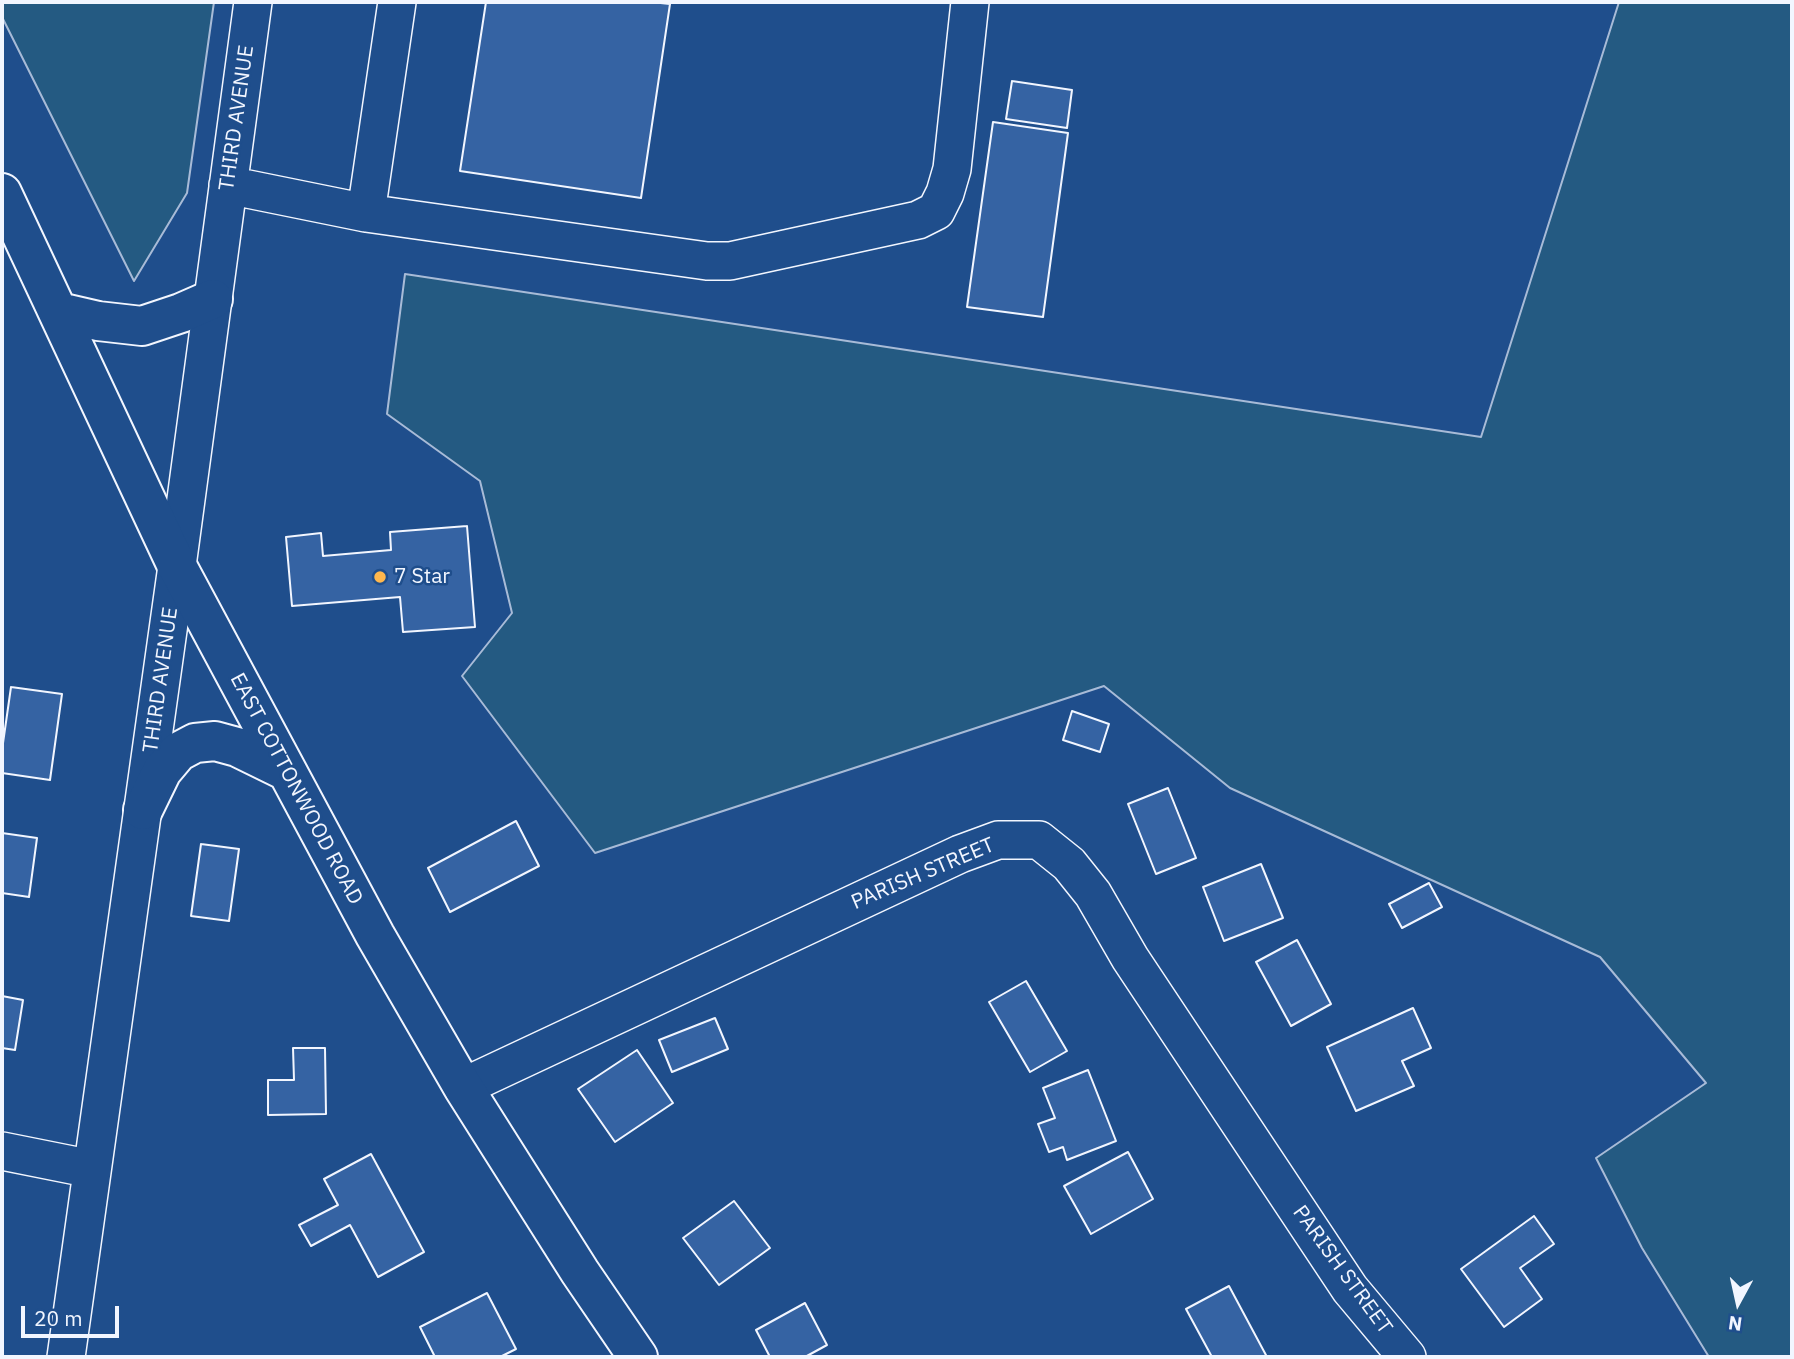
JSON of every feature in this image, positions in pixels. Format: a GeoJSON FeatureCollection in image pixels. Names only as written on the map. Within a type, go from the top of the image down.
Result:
{"type":"FeatureCollection","features":[{"type":"Feature","properties":{"kind":"main road","name":"EAST COTTONWOOD ROAD"},"geometry":{"type":"LineString","coordinates":[[2,194],[177,566],[375,935],[463,1087],[580,1272],[638,1357]]}},
{"type":"Feature","properties":{"kind":"main road"},"geometry":{"type":"LineString","coordinates":[[59,312],[97,321],[142,326],[213,299]]}},
{"type":"Feature","properties":{"kind":"main road"},"geometry":{"type":"LineString","coordinates":[[143,810],[162,771],[178,752],[195,743],[215,741],[237,747],[286,771]]}},
{"type":"Feature","properties":{"kind":"street","name":"THIRD AVENUE"},"geometry":{"type":"LineString","coordinates":[[66,1357],[253,2]]}},
{"type":"Feature","properties":{"kind":"street"},"geometry":{"type":"LineString","coordinates":[[366,213],[397,2]]}},
{"type":"Feature","properties":{"kind":"street"},"geometry":{"type":"LineString","coordinates":[[228,185],[366,213],[706,261],[730,261],[918,220],[936,211],[952,169],[970,2]]}},
{"type":"Feature","properties":{"kind":"street","name":"PARISH STREET"},"geometry":{"type":"LineString","coordinates":[[463,1087],[960,854],[998,840],[1039,841],[1069,864],[1093,894],[1130,958],[1350,1289],[1407,1357]]}},
{"type":"Feature","properties":{"kind":"street"},"geometry":{"type":"LineString","coordinates":[[2,1151],[92,1169]]}},
{"type":"Feature","properties":{"kind":"shaded area"},"geometry":{"type":"Polygon","coordinates":[[[2,2],[214,2],[187,193],[134,281],[2,17],[2,2]]]}},
{"type":"Feature","properties":{"kind":"shaded area"},"geometry":{"type":"Polygon","coordinates":[[[1619,2],[1792,2],[1792,1357],[1709,1357],[1642,1248],[1596,1158],[1706,1083],[1600,957],[1230,788],[1104,686],[595,853],[462,676],[512,613],[480,481],[387,414],[405,274],[1481,437],[1619,2]]]}},
{"type":"Feature","properties":{"kind":"building"},"geometry":{"type":"Polygon","coordinates":[[[486,2],[670,4],[641,198],[460,171],[486,2]]]}},
{"type":"Feature","properties":{"kind":"building"},"geometry":{"type":"Polygon","coordinates":[[[1012,81],[1072,90],[1067,128],[1006,119],[1012,81]]]}},
{"type":"Feature","properties":{"kind":"building"},"geometry":{"type":"Polygon","coordinates":[[[993,122],[1068,133],[1043,317],[967,307],[993,122]]]}},
{"type":"Feature","properties":{"kind":"building","name":"7 Star"},"geometry":{"type":"Polygon","coordinates":[[[467,526],[475,627],[403,632],[400,597],[292,606],[286,537],[321,533],[323,556],[391,550],[390,532],[467,526]]]}},
{"type":"Feature","properties":{"kind":"building"},"geometry":{"type":"Polygon","coordinates":[[[11,687],[62,694],[50,780],[2,773],[2,750],[11,687]]]}},
{"type":"Feature","properties":{"kind":"building"},"geometry":{"type":"Polygon","coordinates":[[[1072,711],[1109,724],[1100,752],[1063,740],[1072,711]]]}},
{"type":"Feature","properties":{"kind":"building"},"geometry":{"type":"Polygon","coordinates":[[[1168,788],[1196,858],[1156,874],[1128,804],[1168,788]]]}},
{"type":"Feature","properties":{"kind":"building"},"geometry":{"type":"Polygon","coordinates":[[[516,821],[539,866],[450,912],[428,868],[516,821]]]}},
{"type":"Feature","properties":{"kind":"building"},"geometry":{"type":"Polygon","coordinates":[[[2,833],[37,838],[29,897],[2,893],[2,833]]]}},
{"type":"Feature","properties":{"kind":"building"},"geometry":{"type":"Polygon","coordinates":[[[201,844],[239,849],[229,921],[191,916],[201,844]]]}},
{"type":"Feature","properties":{"kind":"building"},"geometry":{"type":"Polygon","coordinates":[[[1261,864],[1283,918],[1224,941],[1203,887],[1261,864]]]}},
{"type":"Feature","properties":{"kind":"building"},"geometry":{"type":"Polygon","coordinates":[[[1429,883],[1442,907],[1402,928],[1389,904],[1429,883]]]}},
{"type":"Feature","properties":{"kind":"building"},"geometry":{"type":"Polygon","coordinates":[[[1297,940],[1331,1004],[1291,1026],[1256,962],[1297,940]]]}},
{"type":"Feature","properties":{"kind":"building"},"geometry":{"type":"Polygon","coordinates":[[[1026,981],[1067,1051],[1030,1072],[989,1002],[1026,981]]]}},
{"type":"Feature","properties":{"kind":"building"},"geometry":{"type":"Polygon","coordinates":[[[2,996],[23,1000],[15,1050],[2,1048],[2,996]]]}},
{"type":"Feature","properties":{"kind":"building"},"geometry":{"type":"Polygon","coordinates":[[[1413,1008],[1431,1048],[1402,1061],[1414,1086],[1356,1111],[1327,1047],[1413,1008]]]}},
{"type":"Feature","properties":{"kind":"building"},"geometry":{"type":"Polygon","coordinates":[[[715,1018],[728,1049],[672,1072],[659,1040],[715,1018]]]}},
{"type":"Feature","properties":{"kind":"building"},"geometry":{"type":"Polygon","coordinates":[[[293,1048],[325,1048],[326,1114],[268,1115],[268,1080],[294,1080],[293,1048]]]}},
{"type":"Feature","properties":{"kind":"building"},"geometry":{"type":"Polygon","coordinates":[[[637,1050],[673,1103],[615,1142],[578,1089],[637,1050]]]}},
{"type":"Feature","properties":{"kind":"building"},"geometry":{"type":"Polygon","coordinates":[[[1088,1070],[1116,1141],[1067,1160],[1063,1147],[1049,1152],[1038,1124],[1055,1118],[1043,1088],[1088,1070]]]}},
{"type":"Feature","properties":{"kind":"building"},"geometry":{"type":"Polygon","coordinates":[[[1128,1152],[1153,1199],[1091,1234],[1064,1186],[1128,1152]]]}},
{"type":"Feature","properties":{"kind":"building"},"geometry":{"type":"Polygon","coordinates":[[[371,1154],[424,1252],[378,1277],[350,1225],[311,1246],[299,1225],[338,1205],[324,1179],[371,1154]]]}},
{"type":"Feature","properties":{"kind":"building"},"geometry":{"type":"Polygon","coordinates":[[[734,1201],[770,1248],[719,1285],[683,1238],[734,1201]]]}},
{"type":"Feature","properties":{"kind":"building"},"geometry":{"type":"Polygon","coordinates":[[[1534,1216],[1554,1244],[1520,1268],[1542,1299],[1504,1327],[1461,1269],[1534,1216]]]}},
{"type":"Feature","properties":{"kind":"building"},"geometry":{"type":"Polygon","coordinates":[[[1229,1286],[1267,1357],[1212,1357],[1186,1309],[1229,1286]]]}},
{"type":"Feature","properties":{"kind":"building"},"geometry":{"type":"Polygon","coordinates":[[[487,1293],[516,1349],[500,1357],[435,1357],[420,1327],[487,1293]]]}},
{"type":"Feature","properties":{"kind":"building"},"geometry":{"type":"Polygon","coordinates":[[[805,1303],[827,1345],[805,1357],[770,1357],[756,1330],[805,1303]]]}},
{"type":"Feature","properties":{"kind":"place","name":"7 Star"},"geometry":{"type":"Point","coordinates":[380,577]}}]}
